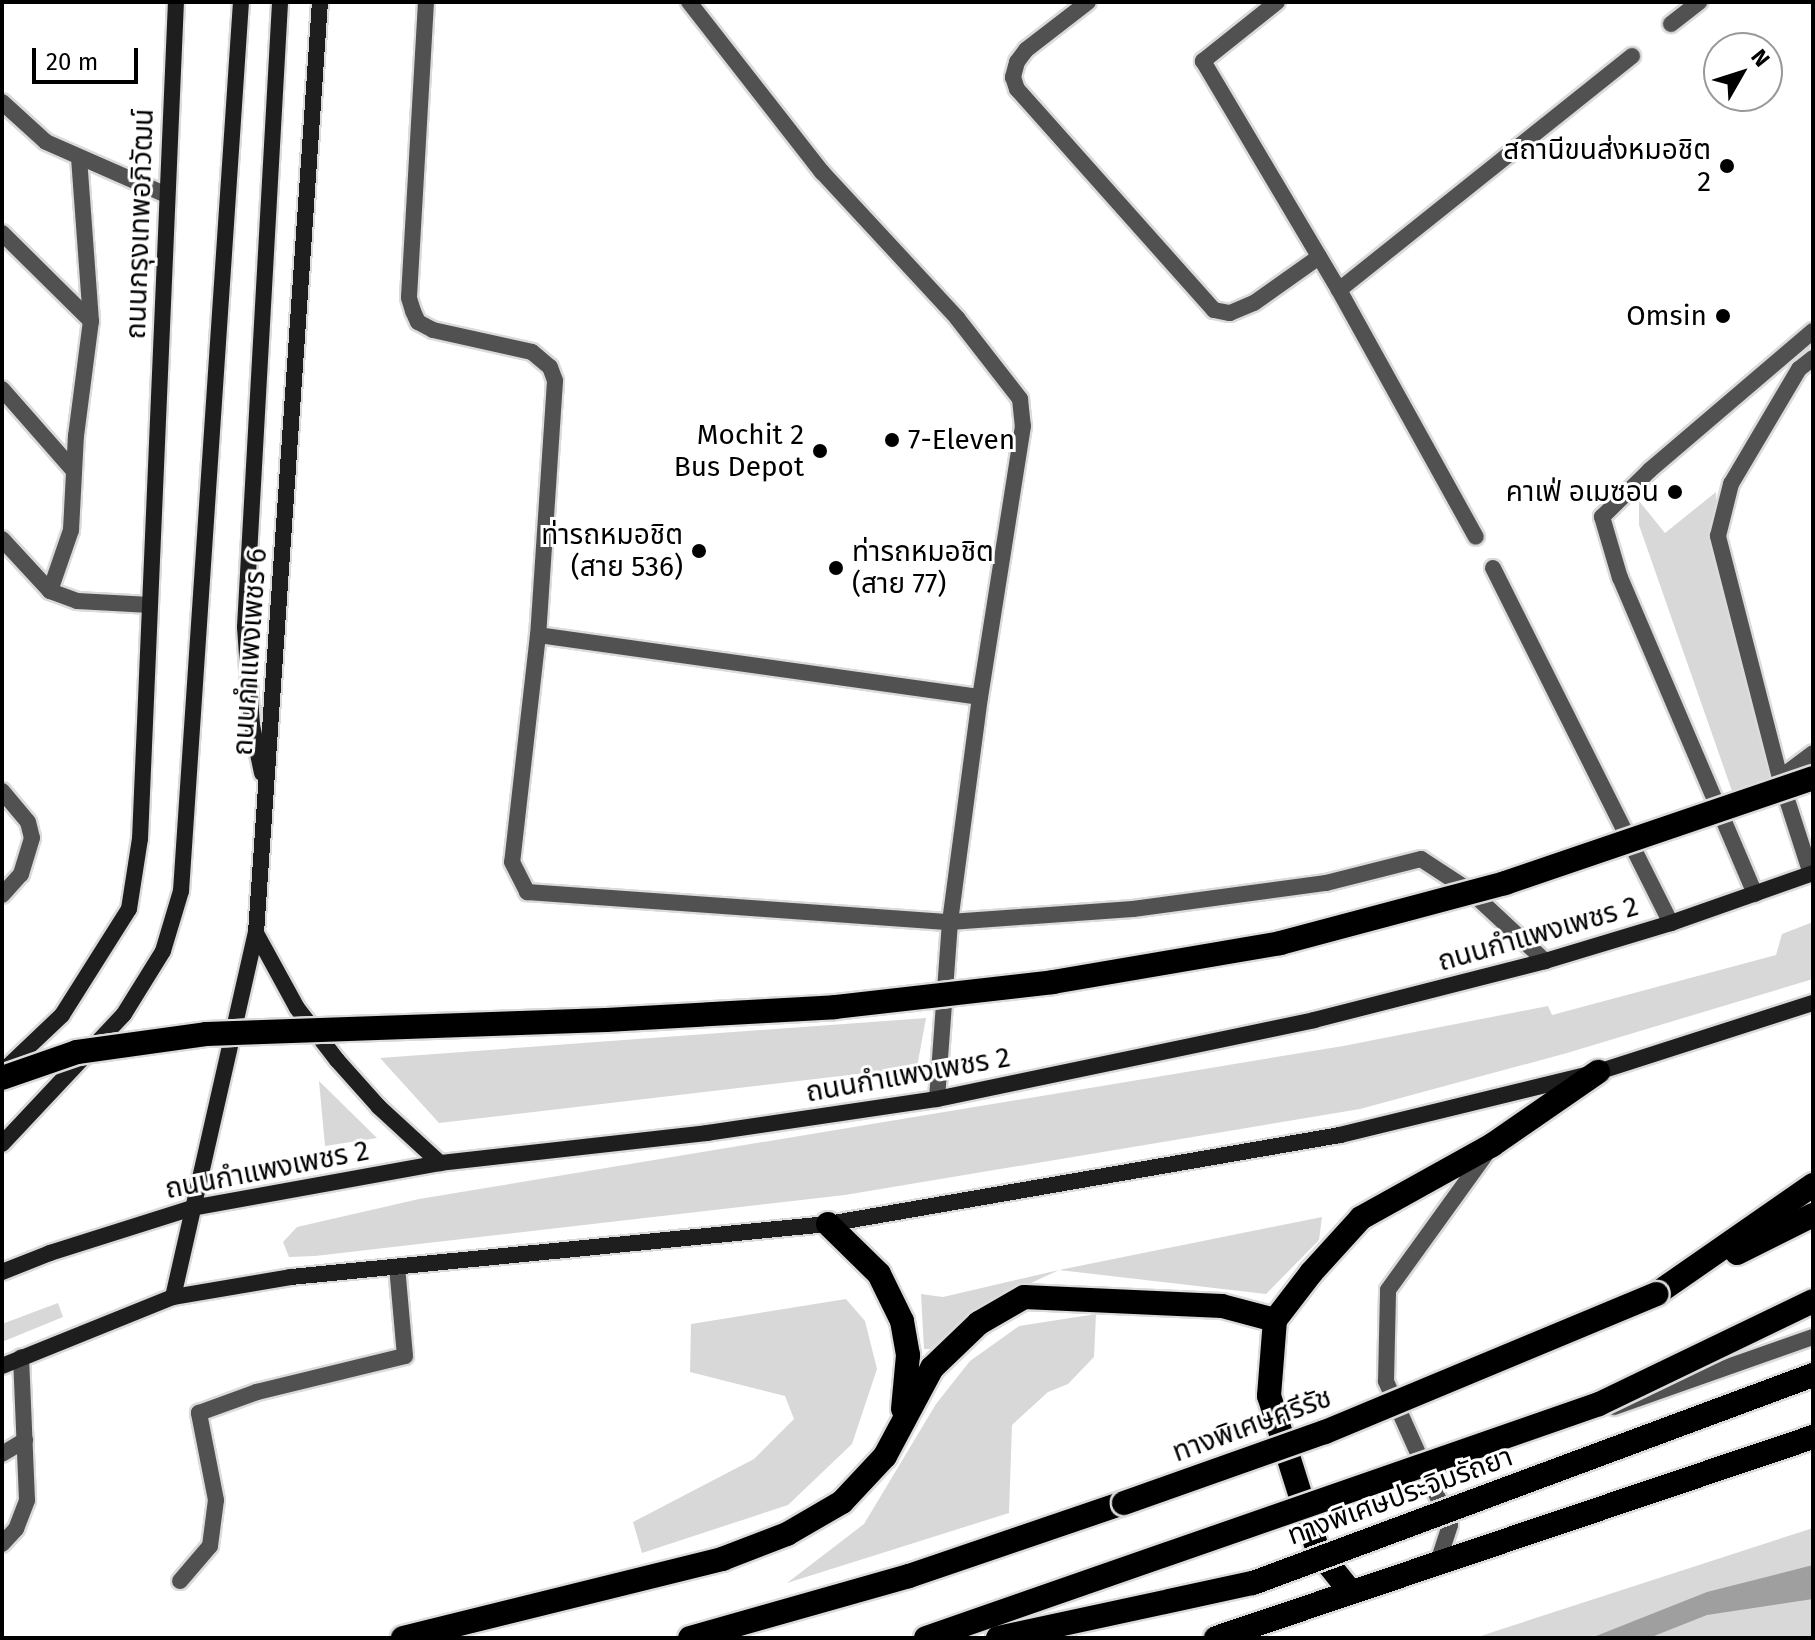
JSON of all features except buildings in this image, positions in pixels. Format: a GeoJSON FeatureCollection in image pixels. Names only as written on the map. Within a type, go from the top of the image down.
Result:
{"type":"FeatureCollection","features":[{"type":"Feature","properties":{"kind":"highway"},"geometry":{"type":"LineString","coordinates":[[2,1075],[77,1052],[206,1034],[606,1020],[835,1007],[1053,982],[1280,943],[1505,883],[1813,778]]}},
{"type":"Feature","properties":{"kind":"highway"},"geometry":{"type":"LineString","coordinates":[[1350,1591],[1318,1551],[1269,1396],[1275,1320],[1311,1273],[1361,1218],[1492,1145],[1598,1072]]}},
{"type":"Feature","properties":{"kind":"highway"},"geometry":{"type":"LineString","coordinates":[[1656,1294],[1813,1185]]}},
{"type":"Feature","properties":{"kind":"highway","name":"ทางพิเศษศรีรัช"},"geometry":{"type":"LineString","coordinates":[[690,1638],[909,1576],[1311,1437],[1656,1294],[1813,1215]]}},
{"type":"Feature","properties":{"kind":"highway"},"geometry":{"type":"LineString","coordinates":[[828,1224],[879,1274],[902,1321],[908,1355],[902,1419]]}},
{"type":"Feature","properties":{"kind":"highway"},"geometry":{"type":"LineString","coordinates":[[403,1638],[722,1559],[787,1534],[842,1502],[885,1456],[902,1419],[932,1368],[979,1323],[1024,1297],[1222,1306],[1275,1320]]}},
{"type":"Feature","properties":{"kind":"highway"},"geometry":{"type":"LineString","coordinates":[[926,1638],[1599,1404],[1813,1301]]}},
{"type":"Feature","properties":{"kind":"highway","name":"ทางพิเศษประจิมรัถยา"},"geometry":{"type":"LineString","coordinates":[[998,1638],[1253,1583],[1813,1375]]}},
{"type":"Feature","properties":{"kind":"highway"},"geometry":{"type":"LineString","coordinates":[[1216,1638],[1813,1437]]}},
{"type":"Feature","properties":{"kind":"street","name":"ถนนกรุงเทพอภิวัฒน์"},"geometry":{"type":"LineString","coordinates":[[150,605],[176,2]]}},
{"type":"Feature","properties":{"kind":"street","name":"ถนนกำแพงเพชร 6"},"geometry":{"type":"LineString","coordinates":[[2,1144],[124,1014],[163,951],[181,891],[241,2]]}},
{"type":"Feature","properties":{"kind":"street"},"geometry":{"type":"LineString","coordinates":[[266,794],[252,725],[245,627],[280,2]]}},
{"type":"Feature","properties":{"kind":"street","name":"ถนนกำแพงเพชร 6"},"geometry":{"type":"LineString","coordinates":[[173,1297],[256,933],[320,2]]}},
{"type":"Feature","properties":{"kind":"street"},"geometry":{"type":"LineString","coordinates":[[2,1075],[62,1015],[129,909],[140,839],[150,605]]}},
{"type":"Feature","properties":{"kind":"street","name":"ถนนกำแพงเพชร 2"},"geometry":{"type":"LineString","coordinates":[[2,1272],[50,1253],[192,1208],[440,1163],[707,1133],[937,1099],[1314,1020],[1545,961],[1671,923],[1812,873]]}},
{"type":"Feature","properties":{"kind":"street"},"geometry":{"type":"LineString","coordinates":[[256,933],[297,1008],[337,1060],[379,1107],[440,1163]]}},
{"type":"Feature","properties":{"kind":"street"},"geometry":{"type":"LineString","coordinates":[[2,1366],[173,1297],[291,1277],[828,1224],[1340,1135],[1598,1072],[1813,1003]]}},
{"type":"Feature","properties":{"kind":"lane"},"geometry":{"type":"LineString","coordinates":[[426,2],[409,298],[418,322],[433,330],[532,352],[550,367],[555,381],[538,635],[512,862],[527,892],[950,922],[1193,901],[1326,883],[1421,859],[1470,891],[1545,961]]}},
{"type":"Feature","properties":{"kind":"lane"},"geometry":{"type":"LineString","coordinates":[[689,2],[822,172],[957,318],[1020,399],[1023,426],[980,697],[950,922],[937,1099]]}},
{"type":"Feature","properties":{"kind":"lane"},"geometry":{"type":"LineString","coordinates":[[1088,2],[1026,50],[1017,62],[1013,77],[1017,89],[1214,310],[1230,313],[1254,303],[1319,257]]}},
{"type":"Feature","properties":{"kind":"lane"},"geometry":{"type":"LineString","coordinates":[[1277,2],[1203,61],[1339,290],[1476,537]]}},
{"type":"Feature","properties":{"kind":"lane"},"geometry":{"type":"LineString","coordinates":[[1671,24],[1699,2]]}},
{"type":"Feature","properties":{"kind":"lane"},"geometry":{"type":"LineString","coordinates":[[1339,290],[1632,56]]}},
{"type":"Feature","properties":{"kind":"lane"},"geometry":{"type":"LineString","coordinates":[[2,102],[46,142],[167,195]]}},
{"type":"Feature","properties":{"kind":"lane"},"geometry":{"type":"LineString","coordinates":[[50,591],[71,530],[74,471],[91,321],[79,158]]}},
{"type":"Feature","properties":{"kind":"lane"},"geometry":{"type":"LineString","coordinates":[[2,233],[91,321]]}},
{"type":"Feature","properties":{"kind":"lane"},"geometry":{"type":"LineString","coordinates":[[1755,894],[1620,578],[1602,517],[1650,470],[1813,331]]}},
{"type":"Feature","properties":{"kind":"lane"},"geometry":{"type":"LineString","coordinates":[[1812,873],[1780,778],[1718,536],[1731,484],[1799,369],[1813,358]]}},
{"type":"Feature","properties":{"kind":"lane"},"geometry":{"type":"LineString","coordinates":[[2,389],[74,471]]}},
{"type":"Feature","properties":{"kind":"lane"},"geometry":{"type":"LineString","coordinates":[[2,539],[50,591],[77,601],[150,605]]}},
{"type":"Feature","properties":{"kind":"lane"},"geometry":{"type":"LineString","coordinates":[[1493,568],[1671,923]]}},
{"type":"Feature","properties":{"kind":"lane"},"geometry":{"type":"LineString","coordinates":[[538,635],[980,697]]}},
{"type":"Feature","properties":{"kind":"lane"},"geometry":{"type":"LineString","coordinates":[[1780,778],[1813,753]]}},
{"type":"Feature","properties":{"kind":"lane"},"geometry":{"type":"LineString","coordinates":[[2,791],[28,822],[32,838],[29,857],[21,874],[2,895]]}},
{"type":"Feature","properties":{"kind":"lane"},"geometry":{"type":"LineString","coordinates":[[1438,1562],[1450,1525],[1386,1381],[1388,1290],[1492,1145]]}},
{"type":"Feature","properties":{"kind":"lane"},"geometry":{"type":"LineString","coordinates":[[180,1581],[210,1546],[216,1500],[199,1413],[257,1392],[405,1356],[397,1267]]}},
{"type":"Feature","properties":{"kind":"lane"},"geometry":{"type":"LineString","coordinates":[[1428,1472],[1813,1337]]}},
{"type":"Feature","properties":{"kind":"lane"},"geometry":{"type":"LineString","coordinates":[[2,1544],[16,1529],[27,1500],[21,1357]]}},
{"type":"Feature","properties":{"kind":"lane"},"geometry":{"type":"LineString","coordinates":[[2,1454],[25,1440]]}},
{"type":"Feature","properties":{"kind":"shaded area"},"geometry":{"type":"Polygon","coordinates":[[[1716,492],[1718,536],[1780,778],[1732,791],[1639,525],[1639,501],[1665,533],[1716,492]]]}},
{"type":"Feature","properties":{"kind":"shaded area"},"geometry":{"type":"Polygon","coordinates":[[[1813,922],[1813,979],[1567,1053],[1360,1109],[845,1195],[315,1256],[289,1257],[283,1242],[297,1227],[419,1199],[1343,1046],[1548,1006],[1552,1015],[1776,955],[1782,934],[1813,922]]]}},
{"type":"Feature","properties":{"kind":"shaded area"},"geometry":{"type":"Polygon","coordinates":[[[926,1018],[917,1067],[439,1123],[380,1058],[926,1018]]]}},
{"type":"Feature","properties":{"kind":"shaded area"},"geometry":{"type":"Polygon","coordinates":[[[319,1081],[377,1138],[325,1146],[319,1081]]]}},
{"type":"Feature","properties":{"kind":"shaded area"},"geometry":{"type":"Polygon","coordinates":[[[1322,1217],[1319,1240],[1266,1294],[1059,1270],[1322,1217]]]}},
{"type":"Feature","properties":{"kind":"shaded area"},"geometry":{"type":"Polygon","coordinates":[[[1059,1270],[984,1305],[930,1349],[924,1349],[921,1294],[943,1297],[1059,1270]]]}},
{"type":"Feature","properties":{"kind":"shaded area"},"geometry":{"type":"Polygon","coordinates":[[[846,1299],[865,1321],[877,1369],[852,1444],[788,1505],[642,1553],[633,1522],[754,1459],[794,1419],[785,1396],[690,1372],[691,1324],[846,1299]]]}},
{"type":"Feature","properties":{"kind":"shaded area"},"geometry":{"type":"Polygon","coordinates":[[[58,1303],[63,1317],[2,1342],[2,1324],[58,1303]]]}},
{"type":"Feature","properties":{"kind":"shaded area"},"geometry":{"type":"Polygon","coordinates":[[[1096,1314],[1094,1357],[1068,1384],[1048,1392],[1012,1425],[1009,1513],[787,1583],[864,1524],[936,1404],[970,1361],[1019,1326],[1096,1314]]]}},
{"type":"Feature","properties":{"kind":"shaded area"},"geometry":{"type":"Polygon","coordinates":[[[1813,1528],[1813,1638],[1475,1638],[1502,1629],[1813,1528]]]}},
{"type":"Feature","properties":{"kind":"shaded area"},"geometry":{"type":"Polygon","coordinates":[[[1813,1565],[1813,1599],[1707,1615],[1649,1638],[1591,1638],[1707,1592],[1813,1565]]]}},
{"type":"Feature","properties":{"kind":"place","name":"สถานีขนส่งหมอชิต 2"},"geometry":{"type":"Point","coordinates":[1727,166]}},
{"type":"Feature","properties":{"kind":"place","name":"Omsin"},"geometry":{"type":"Point","coordinates":[1723,316]}},
{"type":"Feature","properties":{"kind":"place","name":"7-Eleven"},"geometry":{"type":"Point","coordinates":[892,440]}},
{"type":"Feature","properties":{"kind":"place","name":"Mochit 2 Bus Depot"},"geometry":{"type":"Point","coordinates":[820,451]}},
{"type":"Feature","properties":{"kind":"place","name":"คาเฟ่ อเมซอน"},"geometry":{"type":"Point","coordinates":[1675,492]}},
{"type":"Feature","properties":{"kind":"place","name":"ท่ารถหมอชิต (สาย 536)"},"geometry":{"type":"Point","coordinates":[699,551]}},
{"type":"Feature","properties":{"kind":"place","name":"ท่ารถหมอชิต (สาย 77)"},"geometry":{"type":"Point","coordinates":[836,568]}}]}
